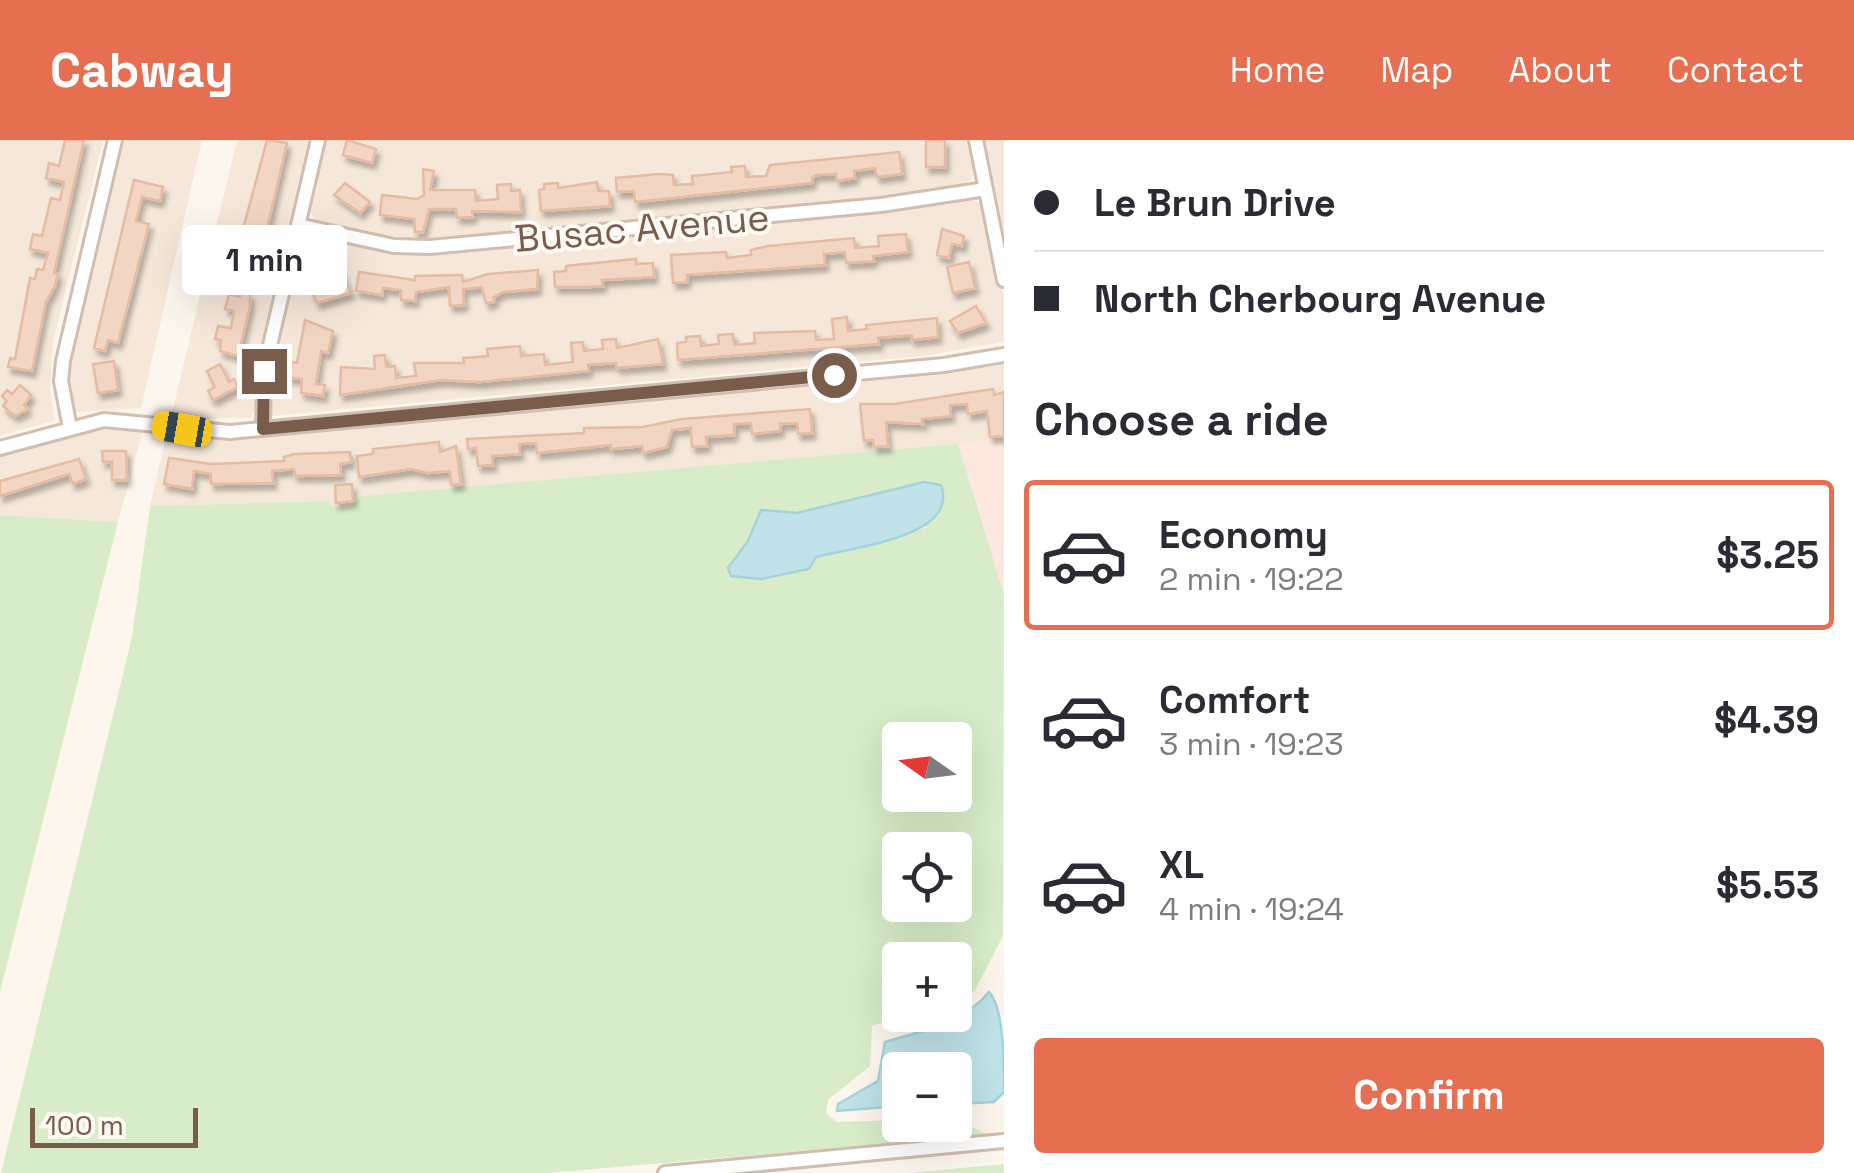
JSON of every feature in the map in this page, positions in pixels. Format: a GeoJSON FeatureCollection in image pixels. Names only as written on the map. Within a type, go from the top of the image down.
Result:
{"type":"FeatureCollection","features":[{"type":"Feature","properties":{"kind":"street"},"geometry":{"type":"LineString","coordinates":[[70,428],[61,381],[62,361],[115,140]]}},
{"type":"Feature","properties":{"kind":"street"},"geometry":{"type":"LineString","coordinates":[[263,429],[264,371],[318,140]]}},
{"type":"Feature","properties":{"kind":"street"},"geometry":{"type":"LineString","coordinates":[[976,140],[1004,280]]}},
{"type":"Feature","properties":{"kind":"street","name":"Busac Avenue"},"geometry":{"type":"LineString","coordinates":[[298,225],[394,246],[430,247],[880,205],[986,188]]}},
{"type":"Feature","properties":{"kind":"street"},"geometry":{"type":"LineString","coordinates":[[0,448],[118,419],[208,432],[263,429],[944,365],[1004,354]]}},
{"type":"Feature","properties":{"kind":"street"},"geometry":{"type":"LineString","coordinates":[[665,1173],[764,1168],[1004,1141]]}},
{"type":"Feature","properties":{"kind":"shaded area"},"geometry":{"type":"Polygon","coordinates":[[[0,140],[103,140],[53,342],[50,389],[55,420],[0,436],[0,140]]]}},
{"type":"Feature","properties":{"kind":"shaded area"},"geometry":{"type":"Polygon","coordinates":[[[121,140],[202,140],[141,408],[77,412],[71,408],[67,380],[70,357],[121,140]]]}},
{"type":"Feature","properties":{"kind":"shaded area"},"geometry":{"type":"Polygon","coordinates":[[[237,140],[312,140],[256,375],[255,409],[251,418],[204,419],[172,413],[237,140]]]}},
{"type":"Feature","properties":{"kind":"shaded area"},"geometry":{"type":"Polygon","coordinates":[[[324,140],[970,140],[975,174],[965,186],[865,202],[427,241],[388,239],[316,223],[308,208],[324,140]]]}},
{"type":"Feature","properties":{"kind":"shaded area"},"geometry":{"type":"Polygon","coordinates":[[[985,140],[1004,140],[1004,232],[985,140]]]}},
{"type":"Feature","properties":{"kind":"shaded area"},"geometry":{"type":"Polygon","coordinates":[[[972,199],[982,205],[1004,298],[1004,342],[923,356],[272,416],[267,409],[268,382],[300,243],[312,234],[418,254],[754,225],[972,199]]]}},
{"type":"Feature","properties":{"kind":"shaded area"},"geometry":{"type":"Polygon","coordinates":[[[1004,361],[1004,438],[989,442],[362,496],[349,507],[333,507],[327,501],[150,506],[167,433],[237,439],[951,374],[1004,361]]]}},
{"type":"Feature","properties":{"kind":"shaded area"},"geometry":{"type":"Polygon","coordinates":[[[114,425],[143,430],[118,522],[0,515],[0,454],[114,425]]]}},
{"type":"Feature","properties":{"kind":"shaded area"},"geometry":{"type":"Polygon","coordinates":[[[1004,438],[1004,594],[958,444],[1004,438]]]}},
{"type":"Feature","properties":{"kind":"green space"},"geometry":{"type":"Polygon","coordinates":[[[958,444],[1004,594],[1003,936],[972,993],[972,942],[882,942],[882,1023],[872,1026],[870,1066],[828,1100],[826,1113],[837,1122],[882,1121],[882,1142],[907,1142],[547,1173],[1,1173],[132,637],[150,506],[328,501],[333,507],[349,507],[361,496],[958,444]],[[761,510],[748,541],[728,568],[761,579],[808,569],[815,557],[928,527],[761,510]]]}},
{"type":"Feature","properties":{"kind":"green space"},"geometry":{"type":"Polygon","coordinates":[[[0,515],[118,522],[0,992],[0,515]]]}},
{"type":"Feature","properties":{"kind":"green space"},"geometry":{"type":"Polygon","coordinates":[[[972,1127],[988,1135],[972,1136],[972,1127]]]}},
{"type":"Feature","properties":{"kind":"green space"},"geometry":{"type":"Polygon","coordinates":[[[1004,1164],[1004,1173],[909,1173],[1004,1164]]]}},
{"type":"Feature","properties":{"kind":"water"},"geometry":{"type":"Polygon","coordinates":[[[924,482],[941,485],[943,503],[935,517],[920,528],[877,544],[816,557],[809,569],[761,579],[731,576],[728,568],[748,541],[761,510],[797,513],[924,482]]]}},
{"type":"Feature","properties":{"kind":"water"},"geometry":{"type":"Polygon","coordinates":[[[989,992],[1000,1023],[1004,1092],[994,1102],[972,1103],[972,1052],[883,1052],[885,1042],[920,1032],[972,1032],[972,1008],[989,992]]]}},
{"type":"Feature","properties":{"kind":"water"},"geometry":{"type":"Polygon","coordinates":[[[882,1059],[882,1107],[837,1111],[838,1104],[878,1081],[882,1059]]]}},
{"type":"Feature","properties":{"kind":"building"},"geometry":{"type":"Polygon","coordinates":[[[65,140],[84,140],[54,273],[58,274],[55,286],[46,302],[32,371],[8,367],[10,358],[15,359],[30,278],[35,279],[37,269],[43,270],[48,253],[30,249],[33,234],[42,236],[51,198],[60,200],[64,182],[46,178],[49,163],[59,166],[65,140]]]}},
{"type":"Feature","properties":{"kind":"building"},"geometry":{"type":"Polygon","coordinates":[[[267,140],[287,143],[267,229],[262,228],[257,247],[263,248],[260,260],[250,258],[246,273],[232,270],[267,140]]]}},
{"type":"Feature","properties":{"kind":"building"},"geometry":{"type":"Polygon","coordinates":[[[347,140],[376,149],[372,163],[343,155],[347,140]]]}},
{"type":"Feature","properties":{"kind":"building"},"geometry":{"type":"Polygon","coordinates":[[[926,140],[945,140],[945,167],[926,167],[926,140]]]}},
{"type":"Feature","properties":{"kind":"building"},"geometry":{"type":"Polygon","coordinates":[[[899,152],[902,174],[877,177],[875,168],[854,171],[855,178],[837,181],[836,174],[817,175],[812,177],[812,183],[635,202],[634,191],[617,192],[616,178],[673,175],[674,185],[693,184],[692,176],[732,172],[731,167],[745,166],[746,177],[766,176],[770,165],[899,152]]]}},
{"type":"Feature","properties":{"kind":"building"},"geometry":{"type":"Polygon","coordinates":[[[423,169],[434,171],[430,190],[475,190],[476,201],[498,199],[497,185],[511,184],[511,191],[520,190],[521,212],[472,211],[473,217],[457,218],[456,209],[429,209],[423,232],[415,232],[414,219],[380,215],[382,195],[417,199],[424,195],[423,169]]]}},
{"type":"Feature","properties":{"kind":"building"},"geometry":{"type":"Polygon","coordinates":[[[134,180],[163,187],[160,201],[142,197],[136,221],[149,224],[118,343],[108,340],[105,351],[94,348],[134,180]]]}},
{"type":"Feature","properties":{"kind":"building"},"geometry":{"type":"Polygon","coordinates":[[[597,182],[598,191],[609,191],[610,206],[541,211],[539,190],[544,189],[544,184],[558,183],[558,188],[597,182]]]}},
{"type":"Feature","properties":{"kind":"building"},"geometry":{"type":"Polygon","coordinates":[[[345,183],[370,202],[360,213],[334,195],[345,183]]]}},
{"type":"Feature","properties":{"kind":"building"},"geometry":{"type":"Polygon","coordinates":[[[942,229],[964,236],[962,246],[952,244],[949,258],[937,255],[942,229]]]}},
{"type":"Feature","properties":{"kind":"building"},"geometry":{"type":"Polygon","coordinates":[[[906,234],[908,252],[873,256],[874,261],[846,263],[845,252],[824,254],[825,265],[687,275],[687,282],[673,283],[671,255],[726,252],[727,258],[751,255],[751,250],[768,246],[854,238],[855,248],[879,246],[878,236],[906,234]]]}},
{"type":"Feature","properties":{"kind":"building"},"geometry":{"type":"Polygon","coordinates":[[[636,259],[636,264],[653,263],[654,277],[602,280],[603,286],[555,287],[554,272],[566,271],[566,266],[636,259]]]}},
{"type":"Feature","properties":{"kind":"building"},"geometry":{"type":"Polygon","coordinates":[[[969,262],[975,288],[953,293],[947,267],[969,262]]]}},
{"type":"Feature","properties":{"kind":"building"},"geometry":{"type":"Polygon","coordinates":[[[340,269],[351,293],[317,303],[311,290],[319,286],[315,278],[340,269]]]}},
{"type":"Feature","properties":{"kind":"building"},"geometry":{"type":"Polygon","coordinates":[[[538,270],[537,289],[503,292],[494,297],[494,302],[486,303],[482,287],[463,289],[464,305],[450,306],[449,287],[416,292],[415,301],[401,300],[401,290],[383,288],[382,295],[356,291],[359,272],[415,280],[415,276],[462,275],[463,282],[488,274],[538,270]]]}},
{"type":"Feature","properties":{"kind":"building"},"geometry":{"type":"Polygon","coordinates":[[[241,292],[250,294],[250,306],[238,356],[220,351],[221,340],[215,339],[218,326],[231,328],[234,311],[225,309],[229,294],[240,297],[241,292]]]}},
{"type":"Feature","properties":{"kind":"building"},"geometry":{"type":"Polygon","coordinates":[[[976,306],[986,323],[958,333],[950,321],[976,306]]]}},
{"type":"Feature","properties":{"kind":"building"},"geometry":{"type":"Polygon","coordinates":[[[847,317],[848,331],[867,329],[866,325],[937,318],[938,337],[878,338],[879,344],[678,360],[677,343],[686,342],[686,337],[700,336],[701,346],[719,344],[718,335],[733,334],[734,345],[755,343],[754,333],[815,331],[816,340],[834,339],[832,319],[847,317]]]}},
{"type":"Feature","properties":{"kind":"building"},"geometry":{"type":"Polygon","coordinates":[[[305,320],[333,331],[328,353],[321,351],[316,384],[325,385],[323,396],[301,393],[302,379],[286,377],[288,361],[297,363],[305,320]]]}},
{"type":"Feature","properties":{"kind":"building"},"geometry":{"type":"Polygon","coordinates":[[[616,339],[617,348],[658,339],[663,364],[617,368],[616,363],[588,365],[589,371],[480,382],[441,380],[340,395],[341,367],[375,369],[374,356],[385,355],[386,367],[395,366],[396,378],[416,376],[414,363],[464,363],[463,358],[488,356],[487,349],[520,346],[521,356],[544,354],[545,365],[573,362],[571,343],[583,342],[584,351],[603,349],[602,340],[616,339]]]}},
{"type":"Feature","properties":{"kind":"building"},"geometry":{"type":"Polygon","coordinates":[[[114,361],[118,390],[98,393],[93,364],[114,361]]]}},
{"type":"Feature","properties":{"kind":"building"},"geometry":{"type":"Polygon","coordinates":[[[220,364],[229,382],[234,379],[238,387],[213,400],[208,391],[215,387],[207,371],[220,364]]]}},
{"type":"Feature","properties":{"kind":"building"},"geometry":{"type":"Polygon","coordinates":[[[20,385],[31,395],[24,405],[28,409],[15,416],[3,406],[7,401],[2,396],[7,390],[12,394],[20,385]]]}},
{"type":"Feature","properties":{"kind":"building"},"geometry":{"type":"Polygon","coordinates":[[[993,389],[994,395],[1004,392],[1004,436],[990,437],[987,411],[968,414],[967,404],[950,405],[951,416],[922,419],[923,424],[886,422],[888,446],[874,447],[873,440],[864,441],[860,404],[894,404],[993,389]]]}},
{"type":"Feature","properties":{"kind":"building"},"geometry":{"type":"Polygon","coordinates":[[[810,409],[812,433],[798,434],[797,423],[780,424],[780,431],[752,434],[751,423],[734,424],[734,435],[706,437],[707,446],[692,447],[691,428],[672,430],[667,447],[643,453],[642,446],[611,449],[611,445],[537,453],[536,443],[519,444],[520,454],[492,456],[493,465],[478,466],[476,448],[468,449],[467,439],[584,433],[584,428],[643,427],[682,419],[810,409]]]}},
{"type":"Feature","properties":{"kind":"building"},"geometry":{"type":"Polygon","coordinates":[[[439,442],[440,452],[456,446],[461,484],[451,485],[450,471],[428,473],[411,469],[359,477],[357,456],[373,454],[373,449],[439,442]]]}},
{"type":"Feature","properties":{"kind":"building"},"geometry":{"type":"Polygon","coordinates":[[[102,451],[126,451],[127,480],[112,480],[112,462],[103,462],[102,451]]]}},
{"type":"Feature","properties":{"kind":"building"},"geometry":{"type":"Polygon","coordinates":[[[350,452],[351,462],[340,464],[341,475],[295,476],[294,469],[272,471],[273,483],[211,484],[211,474],[194,471],[192,489],[164,484],[169,458],[211,464],[284,461],[284,457],[294,454],[350,452]]]}},
{"type":"Feature","properties":{"kind":"building"},"geometry":{"type":"Polygon","coordinates":[[[79,459],[86,479],[73,484],[69,474],[0,496],[0,481],[79,459]]]}},
{"type":"Feature","properties":{"kind":"building"},"geometry":{"type":"Polygon","coordinates":[[[352,484],[353,501],[336,503],[335,485],[352,484]]]}},
{"type":"Feature","properties":{"kind":"route"},"geometry":{"type":"LineString","coordinates":[[264,371],[263,429],[834,375]]}}]}
